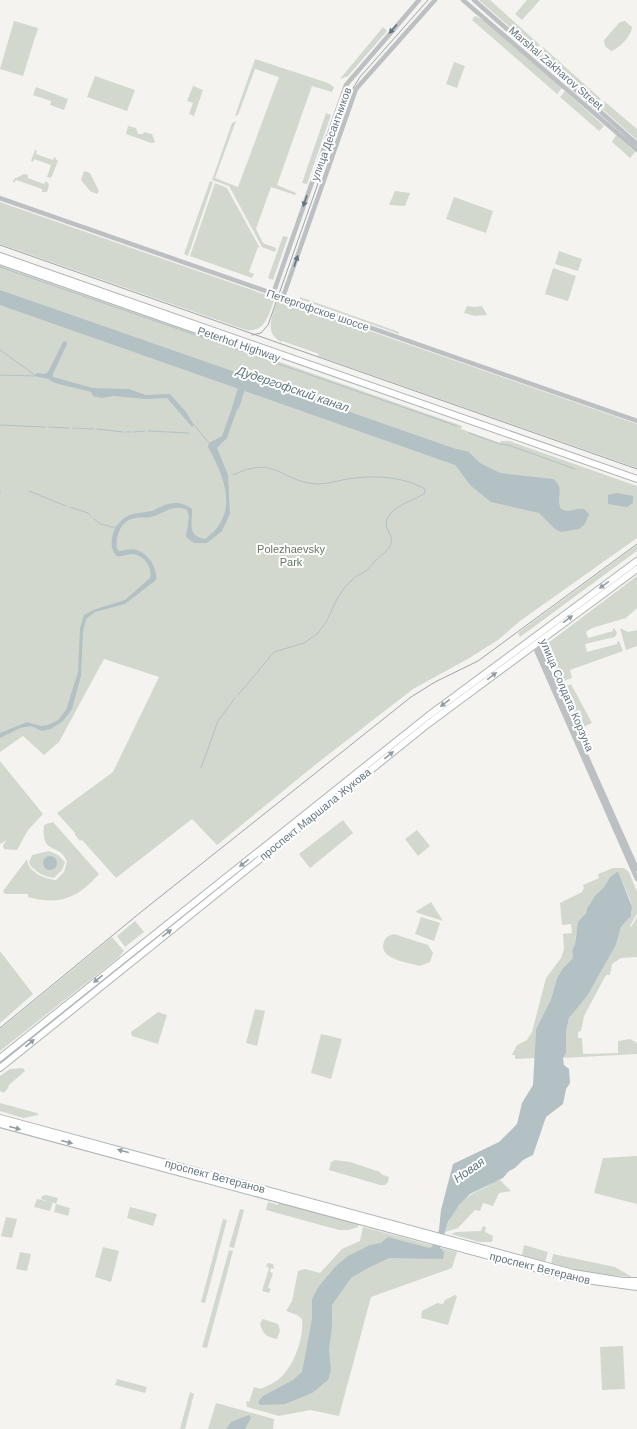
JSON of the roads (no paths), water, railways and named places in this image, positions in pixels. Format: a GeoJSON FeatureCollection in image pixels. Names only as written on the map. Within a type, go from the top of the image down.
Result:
{"type":"FeatureCollection","features":[{"type":"Feature","properties":{"kind":"main road"},"geometry":{"type":"LineString","coordinates":[[0,256],[637,479]]}},
{"type":"Feature","properties":{"kind":"main road","name":"Peterhof Highway"},"geometry":{"type":"LineString","coordinates":[[0,261],[637,484]]}},
{"type":"Feature","properties":{"kind":"main road","name":"проспект Маршала Жукова"},"geometry":{"type":"LineString","coordinates":[[0,1068],[415,734],[637,561]]}},
{"type":"Feature","properties":{"kind":"main road","name":"проспект Маршала Жукова"},"geometry":{"type":"LineString","coordinates":[[0,1058],[428,716],[637,569]]}},
{"type":"Feature","properties":{"kind":"main road","name":"проспект Ветеранов"},"geometry":{"type":"LineString","coordinates":[[0,1118],[430,1237]]}},
{"type":"Feature","properties":{"kind":"main road","name":"проспект Ветеранов"},"geometry":{"type":"LineString","coordinates":[[0,1124],[430,1237]]}},
{"type":"Feature","properties":{"kind":"main road"},"geometry":{"type":"LineString","coordinates":[[430,1237],[445,1241]]}},
{"type":"Feature","properties":{"kind":"main road","name":"проспект Ветеранов"},"geometry":{"type":"LineString","coordinates":[[445,1241],[573,1273],[623,1281],[637,1281]]}},
{"type":"Feature","properties":{"kind":"main road","name":"проспект Ветеранов"},"geometry":{"type":"LineString","coordinates":[[445,1241],[571,1278],[637,1287]]}},
{"type":"Feature","properties":{"kind":"street","name":"улица Десантников"},"geometry":{"type":"LineString","coordinates":[[273,294],[344,89],[352,76],[419,0]]}},
{"type":"Feature","properties":{"kind":"street","name":"улица Десантников"},"geometry":{"type":"LineString","coordinates":[[283,297],[356,89],[434,0]]}},
{"type":"Feature","properties":{"kind":"street","name":"Marshal Zakharov Street"},"geometry":{"type":"LineString","coordinates":[[463,0],[637,150]]}},
{"type":"Feature","properties":{"kind":"street","name":"Marshal Zakharov Street"},"geometry":{"type":"LineString","coordinates":[[474,0],[637,144]]}},
{"type":"Feature","properties":{"kind":"street","name":"Петергофское шоссе"},"geometry":{"type":"LineString","coordinates":[[0,198],[637,421]]}},
{"type":"Feature","properties":{"kind":"street","name":"улица Солдата Корзуна"},"geometry":{"type":"LineString","coordinates":[[534,642],[637,869]]}},
{"type":"Feature","properties":{"kind":"street","name":"улица Солдата Корзуна"},"geometry":{"type":"LineString","coordinates":[[534,642],[637,879]]}},
{"type":"Feature","properties":{"kind":"water"},"geometry":{"type":"Polygon","coordinates":[[[0,290],[453,448],[469,452],[480,463],[500,473],[553,479],[559,486],[559,505],[561,509],[571,511],[584,509],[589,514],[585,524],[579,529],[561,532],[555,529],[539,513],[491,502],[471,486],[455,465],[0,305],[0,290]]]}},
{"type":"Feature","properties":{"kind":"water"},"geometry":{"type":"Polygon","coordinates":[[[66,341],[67,344],[53,377],[93,388],[129,389],[146,395],[170,394],[186,412],[194,425],[192,427],[167,398],[146,399],[113,396],[102,398],[93,396],[91,392],[34,376],[37,373],[45,374],[48,372],[63,342],[66,341]]]}},
{"type":"Feature","properties":{"kind":"water"},"geometry":{"type":"Polygon","coordinates":[[[236,397],[241,398],[227,438],[217,448],[228,475],[230,514],[222,531],[207,543],[194,543],[186,537],[189,517],[187,510],[182,508],[173,508],[156,516],[131,519],[126,522],[118,534],[117,549],[119,551],[134,549],[144,554],[154,566],[156,580],[125,604],[95,612],[86,619],[83,632],[81,676],[72,709],[63,721],[51,729],[42,731],[31,726],[20,728],[0,738],[0,733],[27,722],[41,726],[48,725],[58,720],[66,710],[78,672],[80,628],[84,615],[96,609],[125,600],[150,578],[151,574],[149,566],[144,559],[133,554],[117,556],[113,551],[113,534],[117,525],[124,518],[134,514],[151,511],[164,505],[178,503],[192,509],[192,528],[195,535],[205,539],[216,529],[223,518],[226,507],[226,495],[220,471],[208,447],[209,443],[222,436],[236,397]]]}},
{"type":"Feature","properties":{"kind":"water"},"geometry":{"type":"Polygon","coordinates":[[[617,493],[633,496],[633,503],[627,507],[608,504],[608,495],[617,493]]]}},
{"type":"Feature","properties":{"kind":"water"},"geometry":{"type":"Polygon","coordinates":[[[47,856],[53,856],[57,860],[57,866],[53,870],[47,870],[43,866],[43,860],[47,856]]]}},
{"type":"Feature","properties":{"kind":"water","name":"Новая"},"geometry":{"type":"Polygon","coordinates":[[[618,871],[632,907],[631,916],[621,927],[616,945],[587,996],[569,1018],[566,1032],[566,1053],[563,1058],[564,1065],[569,1069],[570,1083],[566,1089],[563,1104],[546,1117],[533,1155],[523,1160],[503,1178],[470,1194],[459,1205],[448,1222],[440,1248],[444,1252],[443,1259],[389,1258],[351,1278],[332,1305],[332,1327],[329,1349],[331,1371],[328,1380],[312,1393],[285,1404],[260,1405],[258,1402],[263,1396],[293,1380],[302,1372],[312,1319],[312,1299],[319,1286],[336,1266],[348,1256],[370,1245],[381,1243],[388,1237],[429,1248],[432,1247],[439,1230],[441,1210],[453,1164],[499,1142],[517,1124],[522,1103],[533,1085],[536,1029],[551,999],[557,978],[563,968],[572,959],[572,950],[575,944],[578,922],[586,913],[587,908],[595,896],[604,887],[610,877],[618,871]]]}},
{"type":"Feature","properties":{"kind":"water"},"geometry":{"type":"Polygon","coordinates":[[[249,1415],[251,1418],[245,1429],[226,1429],[231,1422],[249,1415]]]}},
{"type":"Feature","properties":{"kind":"waterway"},"geometry":{"type":"LineString","coordinates":[[0,267],[457,426]]}},
{"type":"Feature","properties":{"kind":"waterway"},"geometry":{"type":"LineString","coordinates":[[0,350],[35,375]]}},
{"type":"Feature","properties":{"kind":"waterway"},"geometry":{"type":"LineString","coordinates":[[0,375],[34,376]]}},
{"type":"Feature","properties":{"kind":"waterway","name":"Дудергофский канал"},"geometry":{"type":"LineString","coordinates":[[236,406],[243,384]]}},
{"type":"Feature","properties":{"kind":"waterway"},"geometry":{"type":"LineString","coordinates":[[0,425],[45,427]]}},
{"type":"Feature","properties":{"kind":"waterway"},"geometry":{"type":"LineString","coordinates":[[194,425],[209,443]]}},
{"type":"Feature","properties":{"kind":"waterway"},"geometry":{"type":"LineString","coordinates":[[49,427],[69,428]]}},
{"type":"Feature","properties":{"kind":"waterway"},"geometry":{"type":"LineString","coordinates":[[73,428],[94,429]]}},
{"type":"Feature","properties":{"kind":"waterway"},"geometry":{"type":"LineString","coordinates":[[97,429],[123,432]]}},
{"type":"Feature","properties":{"kind":"waterway"},"geometry":{"type":"LineString","coordinates":[[134,432],[145,431]]}},
{"type":"Feature","properties":{"kind":"waterway"},"geometry":{"type":"LineString","coordinates":[[148,431],[189,433]]}},
{"type":"Feature","properties":{"kind":"waterway"},"geometry":{"type":"LineString","coordinates":[[126,432],[131,432]]}},
{"type":"Feature","properties":{"kind":"waterway"},"geometry":{"type":"LineString","coordinates":[[469,433],[575,469]]}},
{"type":"Feature","properties":{"kind":"waterway"},"geometry":{"type":"LineString","coordinates":[[233,475],[248,469],[259,467],[269,468],[294,479],[317,484],[347,479],[377,477],[407,481],[425,489],[425,493],[421,496],[397,507],[390,514],[386,526],[392,539],[391,544],[379,557]]}},
{"type":"Feature","properties":{"kind":"waterway"},"geometry":{"type":"LineString","coordinates":[[29,491],[66,506]]}},
{"type":"Feature","properties":{"kind":"waterway"},"geometry":{"type":"LineString","coordinates":[[70,507],[88,513],[91,516]]}},
{"type":"Feature","properties":{"kind":"waterway"},"geometry":{"type":"LineString","coordinates":[[93,518],[100,524],[109,526]]}},
{"type":"Feature","properties":{"kind":"waterway"},"geometry":{"type":"LineString","coordinates":[[110,527],[116,527]]}},
{"type":"Feature","properties":{"kind":"waterway"},"geometry":{"type":"LineString","coordinates":[[238,695],[274,652],[304,643],[317,634],[326,622],[344,588],[355,577],[366,571],[378,558]]}},
{"type":"Feature","properties":{"kind":"waterway"},"geometry":{"type":"LineString","coordinates":[[201,768],[218,721],[235,698]]}},
{"type":"Feature","properties":{"kind":"tram line"},"geometry":{"type":"LineString","coordinates":[[252,335],[261,333],[268,325],[350,93],[360,77],[428,0]]}},
{"type":"Feature","properties":{"kind":"tram line"},"geometry":{"type":"LineString","coordinates":[[0,245],[637,469]]}},
{"type":"Feature","properties":{"kind":"tram line"},"geometry":{"type":"LineString","coordinates":[[0,1028],[141,912],[411,697],[435,682],[478,661],[637,544]]}},
{"type":"Feature","properties":{"kind":"park label","name":"Polezhaevsky Park"},"geometry":{"type":"Point","coordinates":[291,555]}}]}
